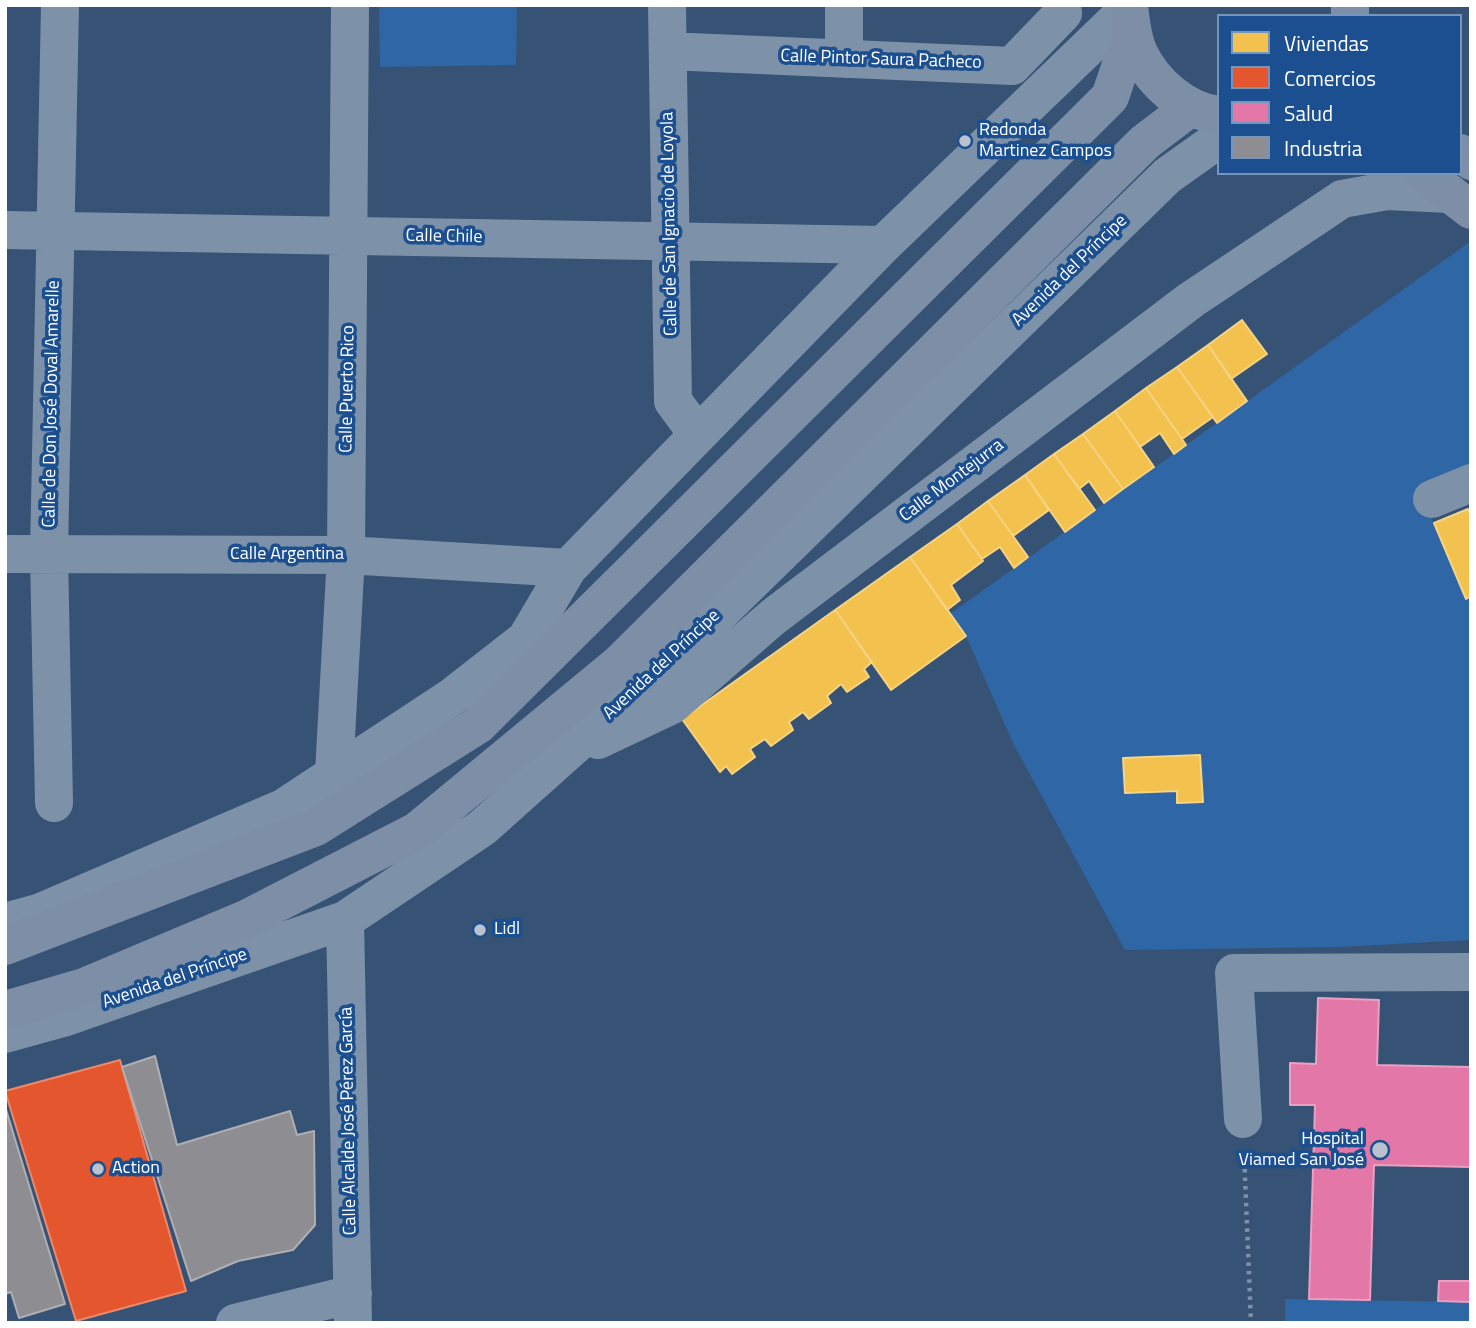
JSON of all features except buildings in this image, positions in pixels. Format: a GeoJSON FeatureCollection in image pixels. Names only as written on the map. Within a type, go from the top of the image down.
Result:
{"type":"FeatureCollection","features":[{"type":"Feature","properties":{"kind":"main road"},"geometry":{"type":"LineString","coordinates":[[1130,15],[1140,55],[1160,84],[1205,111]]}},
{"type":"Feature","properties":{"kind":"main road"},"geometry":{"type":"LineString","coordinates":[[5,946],[316,827],[478,725],[1110,97],[1130,15]]}},
{"type":"Feature","properties":{"kind":"main road","name":"Avenida del Príncipe"},"geometry":{"type":"LineString","coordinates":[[5,1010],[84,987],[248,918],[417,831],[620,664],[1145,142],[1205,111]]}},
{"type":"Feature","properties":{"kind":"street","name":"Calle de Don José Doval Amarelle"},"geometry":{"type":"LineString","coordinates":[[54,803],[49,554],[60,5]]}},
{"type":"Feature","properties":{"kind":"street","name":"Calle Puerto Rico"},"geometry":{"type":"LineString","coordinates":[[334,773],[346,555],[350,5]]}},
{"type":"Feature","properties":{"kind":"street","name":"Calle de San Ignacio de Loyola"},"geometry":{"type":"LineString","coordinates":[[667,5],[673,401],[698,435]]}},
{"type":"Feature","properties":{"kind":"street"},"geometry":{"type":"LineString","coordinates":[[844,5],[844,59]]}},
{"type":"Feature","properties":{"kind":"street","name":"Calle Pintor Saura Pacheco"},"geometry":{"type":"LineString","coordinates":[[668,51],[1012,66],[1063,13],[1062,5]]}},
{"type":"Feature","properties":{"kind":"street"},"geometry":{"type":"LineString","coordinates":[[5,922],[41,912],[283,808],[453,696],[526,639],[568,568],[883,245],[1130,15]]}},
{"type":"Feature","properties":{"kind":"street","name":"Avenida del Príncipe"},"geometry":{"type":"LineString","coordinates":[[5,1034],[62,1018],[345,920],[482,828],[689,643],[1167,176],[1217,140]]}},
{"type":"Feature","properties":{"kind":"street"},"geometry":{"type":"LineString","coordinates":[[1347,186],[1387,191],[1448,192]]}},
{"type":"Feature","properties":{"kind":"street","name":"Calle Montejurra"},"geometry":{"type":"LineString","coordinates":[[561,757],[672,705],[773,617],[1191,300],[1347,186]]}},
{"type":"Feature","properties":{"kind":"street","name":"Calle Chile"},"geometry":{"type":"LineString","coordinates":[[5,230],[883,245]]}},
{"type":"Feature","properties":{"kind":"street"},"geometry":{"type":"LineString","coordinates":[[1432,499],[1471,483]]}},
{"type":"Feature","properties":{"kind":"street","name":"Calle Argentina"},"geometry":{"type":"LineString","coordinates":[[5,554],[346,555],[568,568]]}},
{"type":"Feature","properties":{"kind":"street","name":"Calle Alcalde José Pérez García"},"geometry":{"type":"LineString","coordinates":[[345,920],[353,1308]]}},
{"type":"Feature","properties":{"kind":"street"},"geometry":{"type":"LineString","coordinates":[[1243,1119],[1234,972],[1471,972]]}},
{"type":"Feature","properties":{"kind":"street"},"geometry":{"type":"LineString","coordinates":[[235,1323],[353,1308]]}},
{"type":"Feature","properties":{"kind":"path"},"geometry":{"type":"LineString","coordinates":[[1243,1119],[1251,1323]]}},
{"type":"Feature","properties":{"kind":"shaded area"},"geometry":{"type":"Polygon","coordinates":[[[379,5],[517,5],[516,65],[380,67],[379,5]]]}},
{"type":"Feature","properties":{"kind":"shaded area"},"geometry":{"type":"Polygon","coordinates":[[[1471,241],[1471,469],[1419,488],[1465,598],[1471,596],[1471,940],[1338,947],[1125,950],[1013,743],[966,636],[950,614],[1471,241]]]}},
{"type":"Feature","properties":{"kind":"shaded area"},"geometry":{"type":"Polygon","coordinates":[[[1285,1299],[1471,1302],[1471,1323],[1285,1323],[1285,1299]]]}},
{"type":"Feature","properties":{"kind":"place","name":"Redonda Martinez Campos"},"geometry":{"type":"Point","coordinates":[965,141]}},
{"type":"Feature","properties":{"kind":"place","name":"Lidl"},"geometry":{"type":"Point","coordinates":[480,930]}},
{"type":"Feature","properties":{"kind":"place","name":"Hospital Viamed San José"},"geometry":{"type":"Point","coordinates":[1380,1150]}},
{"type":"Feature","properties":{"kind":"place","name":"Action"},"geometry":{"type":"Point","coordinates":[98,1169]}}]}
